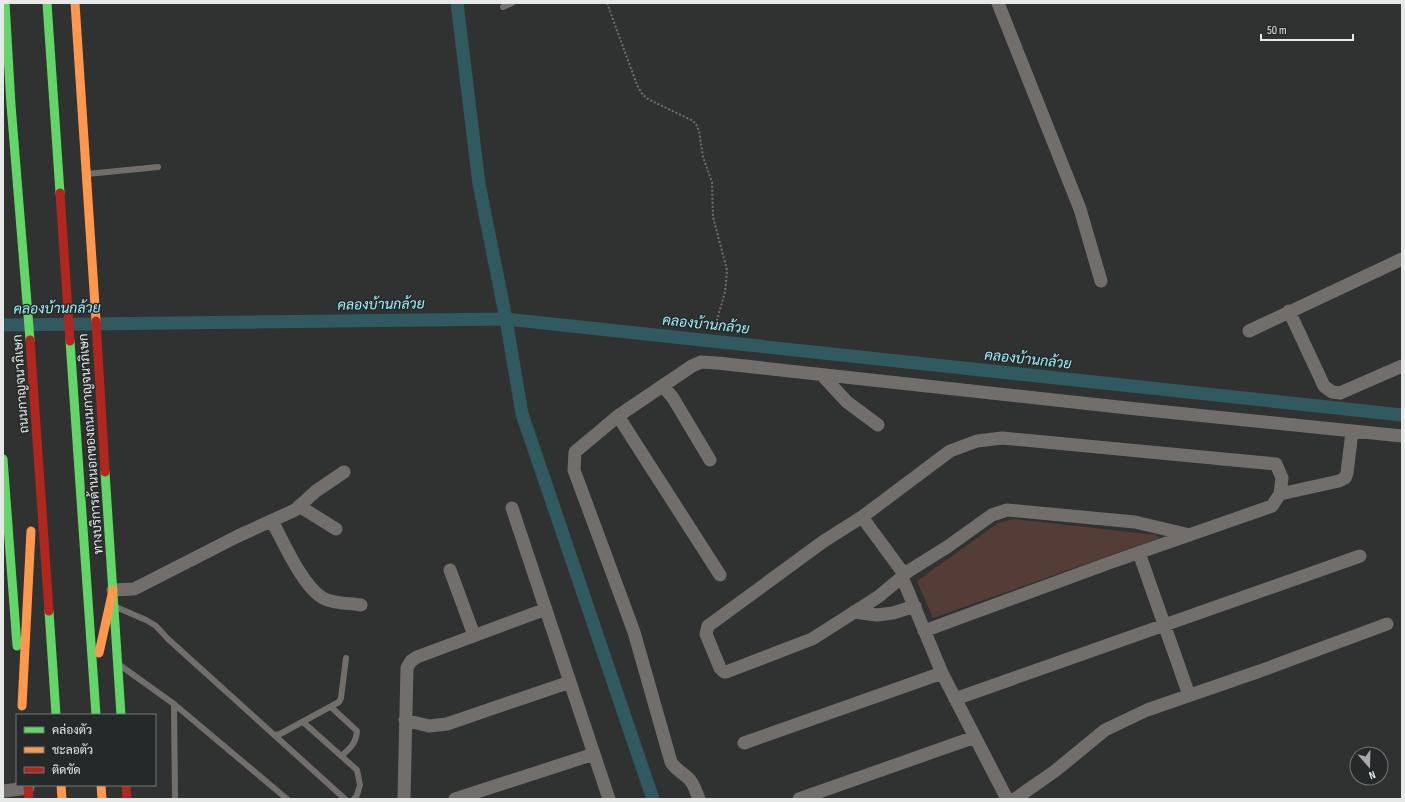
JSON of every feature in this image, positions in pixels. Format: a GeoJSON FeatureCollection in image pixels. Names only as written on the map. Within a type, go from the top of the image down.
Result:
{"type":"FeatureCollection","features":[{"type":"Feature","properties":{"kind":"main road","name":"ถนนกาญจนาภิเษก"},"geometry":{"type":"LineString","coordinates":[[5,3],[11,105],[31,354],[56,714]]}},
{"type":"Feature","properties":{"kind":"main road"},"geometry":{"type":"LineString","coordinates":[[47,3],[96,714]]}},
{"type":"Feature","properties":{"kind":"main road","name":"ทางบริการด้านนอกของถนนกาญจนาภิเษก"},"geometry":{"type":"LineString","coordinates":[[75,3],[121,714]]}},
{"type":"Feature","properties":{"kind":"main road"},"geometry":{"type":"LineString","coordinates":[[33,508],[37,437]]}},
{"type":"Feature","properties":{"kind":"main road"},"geometry":{"type":"LineString","coordinates":[[3,459],[22,710]]}},
{"type":"Feature","properties":{"kind":"main road"},"geometry":{"type":"LineString","coordinates":[[22,710],[32,524]]}},
{"type":"Feature","properties":{"kind":"main road"},"geometry":{"type":"LineString","coordinates":[[94,675],[113,590]]}},
{"type":"Feature","properties":{"kind":"main road"},"geometry":{"type":"LineString","coordinates":[[61,786],[62,799]]}},
{"type":"Feature","properties":{"kind":"main road"},"geometry":{"type":"LineString","coordinates":[[101,786],[102,799]]}},
{"type":"Feature","properties":{"kind":"main road"},"geometry":{"type":"LineString","coordinates":[[126,786],[127,799]]}},
{"type":"Feature","properties":{"kind":"street"},"geometry":{"type":"LineString","coordinates":[[998,3],[1080,209],[1101,281]]}},
{"type":"Feature","properties":{"kind":"street"},"geometry":{"type":"LineString","coordinates":[[1249,331],[1402,259]]}},
{"type":"Feature","properties":{"kind":"street"},"geometry":{"type":"LineString","coordinates":[[1289,311],[1324,386],[1332,392],[1340,393],[1402,366]]}},
{"type":"Feature","properties":{"kind":"street"},"geometry":{"type":"LineString","coordinates":[[699,799],[694,786],[689,779],[676,770],[671,762],[634,632],[574,470],[575,452],[618,416],[692,366],[701,362],[1352,432],[1402,436]]}},
{"type":"Feature","properties":{"kind":"street"},"geometry":{"type":"LineString","coordinates":[[822,375],[847,402],[878,425]]}},
{"type":"Feature","properties":{"kind":"street"},"geometry":{"type":"LineString","coordinates":[[663,386],[673,398],[710,460]]}},
{"type":"Feature","properties":{"kind":"street"},"geometry":{"type":"LineString","coordinates":[[618,416],[720,575]]}},
{"type":"Feature","properties":{"kind":"street"},"geometry":{"type":"LineString","coordinates":[[1280,494],[1339,481],[1345,478],[1347,473],[1352,432]]}},
{"type":"Feature","properties":{"kind":"street"},"geometry":{"type":"LineString","coordinates":[[924,631],[1109,563],[1139,553],[1190,535],[1272,506],[1280,494],[1282,478],[1276,464],[1002,438],[977,441],[950,451],[862,517],[824,541],[708,626],[706,634],[720,668],[724,672],[812,639],[878,597],[903,575],[947,547],[992,515],[1007,510],[1135,522],[1190,535]]}},
{"type":"Feature","properties":{"kind":"street"},"geometry":{"type":"LineString","coordinates":[[113,590],[134,589],[142,586],[295,510],[316,491],[344,472]]}},
{"type":"Feature","properties":{"kind":"street"},"geometry":{"type":"LineString","coordinates":[[299,506],[336,529]]}},
{"type":"Feature","properties":{"kind":"street"},"geometry":{"type":"LineString","coordinates":[[512,508],[609,799]]}},
{"type":"Feature","properties":{"kind":"street"},"geometry":{"type":"LineString","coordinates":[[862,517],[903,575],[942,673],[1007,799]]}},
{"type":"Feature","properties":{"kind":"street"},"geometry":{"type":"LineString","coordinates":[[272,521],[303,578],[318,596],[335,602],[361,604]]}},
{"type":"Feature","properties":{"kind":"street"},"geometry":{"type":"LineString","coordinates":[[1139,553],[1189,695]]}},
{"type":"Feature","properties":{"kind":"street"},"geometry":{"type":"LineString","coordinates":[[955,699],[1360,556]]}},
{"type":"Feature","properties":{"kind":"street"},"geometry":{"type":"LineString","coordinates":[[450,570],[474,635]]}},
{"type":"Feature","properties":{"kind":"street"},"geometry":{"type":"LineString","coordinates":[[854,612],[877,615],[893,613],[915,606]]}},
{"type":"Feature","properties":{"kind":"street"},"geometry":{"type":"LineString","coordinates":[[404,799],[407,668],[411,661],[417,657],[474,635],[546,609]]}},
{"type":"Feature","properties":{"kind":"street"},"geometry":{"type":"LineString","coordinates":[[1015,799],[1055,771],[1105,730],[1147,710],[1260,671],[1387,624]]}},
{"type":"Feature","properties":{"kind":"street"},"geometry":{"type":"LineString","coordinates":[[744,743],[942,673]]}},
{"type":"Feature","properties":{"kind":"street"},"geometry":{"type":"LineString","coordinates":[[405,720],[429,726],[447,724],[570,682]]}},
{"type":"Feature","properties":{"kind":"street"},"geometry":{"type":"LineString","coordinates":[[800,799],[975,737]]}},
{"type":"Feature","properties":{"kind":"street"},"geometry":{"type":"LineString","coordinates":[[455,799],[594,754]]}},
{"type":"Feature","properties":{"kind":"street"},"geometry":{"type":"LineString","coordinates":[[3,791],[28,791]]}},
{"type":"Feature","properties":{"kind":"lane"},"geometry":{"type":"LineString","coordinates":[[503,6],[512,3]]}},
{"type":"Feature","properties":{"kind":"lane"},"geometry":{"type":"LineString","coordinates":[[86,174],[158,166]]}},
{"type":"Feature","properties":{"kind":"lane"},"geometry":{"type":"LineString","coordinates":[[114,606],[156,626],[168,640],[345,799]]}},
{"type":"Feature","properties":{"kind":"lane"},"geometry":{"type":"LineString","coordinates":[[274,735],[280,734],[331,707],[342,698],[346,658]]}},
{"type":"Feature","properties":{"kind":"lane"},"geometry":{"type":"LineString","coordinates":[[118,664],[174,704],[287,799]]}},
{"type":"Feature","properties":{"kind":"lane"},"geometry":{"type":"LineString","coordinates":[[174,704],[175,799]]}},
{"type":"Feature","properties":{"kind":"lane"},"geometry":{"type":"LineString","coordinates":[[331,707],[357,731],[351,748],[341,756]]}},
{"type":"Feature","properties":{"kind":"lane"},"geometry":{"type":"LineString","coordinates":[[303,722],[357,770],[360,785],[354,799]]}},
{"type":"Feature","properties":{"kind":"path"},"geometry":{"type":"LineString","coordinates":[[606,3],[637,85],[643,95],[659,105],[693,121],[699,131],[703,156],[712,182],[714,223],[722,246],[727,270],[725,292],[715,327]]}},
{"type":"Feature","properties":{"kind":"shaded area"},"geometry":{"type":"Polygon","coordinates":[[[1014,519],[1156,535],[1159,538],[933,618],[917,581],[998,523],[1014,519]]]}},
{"type":"Feature","properties":{"kind":"waterway"},"geometry":{"type":"LineString","coordinates":[[457,3],[479,184],[506,319],[522,414],[653,799]]}},
{"type":"Feature","properties":{"kind":"waterway","name":"คลองบ้านกล้วย"},"geometry":{"type":"LineString","coordinates":[[3,325],[506,319],[1402,415]]}},
{"type":"Feature","properties":{"kind":"traffic: fast"},"geometry":{"type":"LineString","coordinates":[[5,3],[11,105],[30,340]]}},
{"type":"Feature","properties":{"kind":"traffic: fast"},"geometry":{"type":"LineString","coordinates":[[47,3],[60,193]]}},
{"type":"Feature","properties":{"kind":"traffic: fast"},"geometry":{"type":"LineString","coordinates":[[70,341],[96,714]]}},
{"type":"Feature","properties":{"kind":"traffic: fast"},"geometry":{"type":"LineString","coordinates":[[3,459],[17,646]]}},
{"type":"Feature","properties":{"kind":"traffic: fast"},"geometry":{"type":"LineString","coordinates":[[105,472],[121,714]]}},
{"type":"Feature","properties":{"kind":"traffic: fast"},"geometry":{"type":"LineString","coordinates":[[49,611],[56,714]]}},
{"type":"Feature","properties":{"kind":"traffic: slow"},"geometry":{"type":"LineString","coordinates":[[75,3],[96,321]]}},
{"type":"Feature","properties":{"kind":"traffic: slow"},"geometry":{"type":"LineString","coordinates":[[22,706],[31,531]]}},
{"type":"Feature","properties":{"kind":"traffic: slow"},"geometry":{"type":"LineString","coordinates":[[99,653],[113,590]]}},
{"type":"Feature","properties":{"kind":"traffic: slow"},"geometry":{"type":"LineString","coordinates":[[61,786],[62,799]]}},
{"type":"Feature","properties":{"kind":"traffic: slow"},"geometry":{"type":"LineString","coordinates":[[101,786],[102,799]]}},
{"type":"Feature","properties":{"kind":"traffic: jam"},"geometry":{"type":"LineString","coordinates":[[60,193],[70,341]]}},
{"type":"Feature","properties":{"kind":"traffic: jam"},"geometry":{"type":"LineString","coordinates":[[96,321],[105,472]]}},
{"type":"Feature","properties":{"kind":"traffic: jam"},"geometry":{"type":"LineString","coordinates":[[30,340],[49,611]]}},
{"type":"Feature","properties":{"kind":"traffic: jam"},"geometry":{"type":"LineString","coordinates":[[28,786],[29,799]]}},
{"type":"Feature","properties":{"kind":"traffic: jam"},"geometry":{"type":"LineString","coordinates":[[126,786],[127,799]]}}]}
